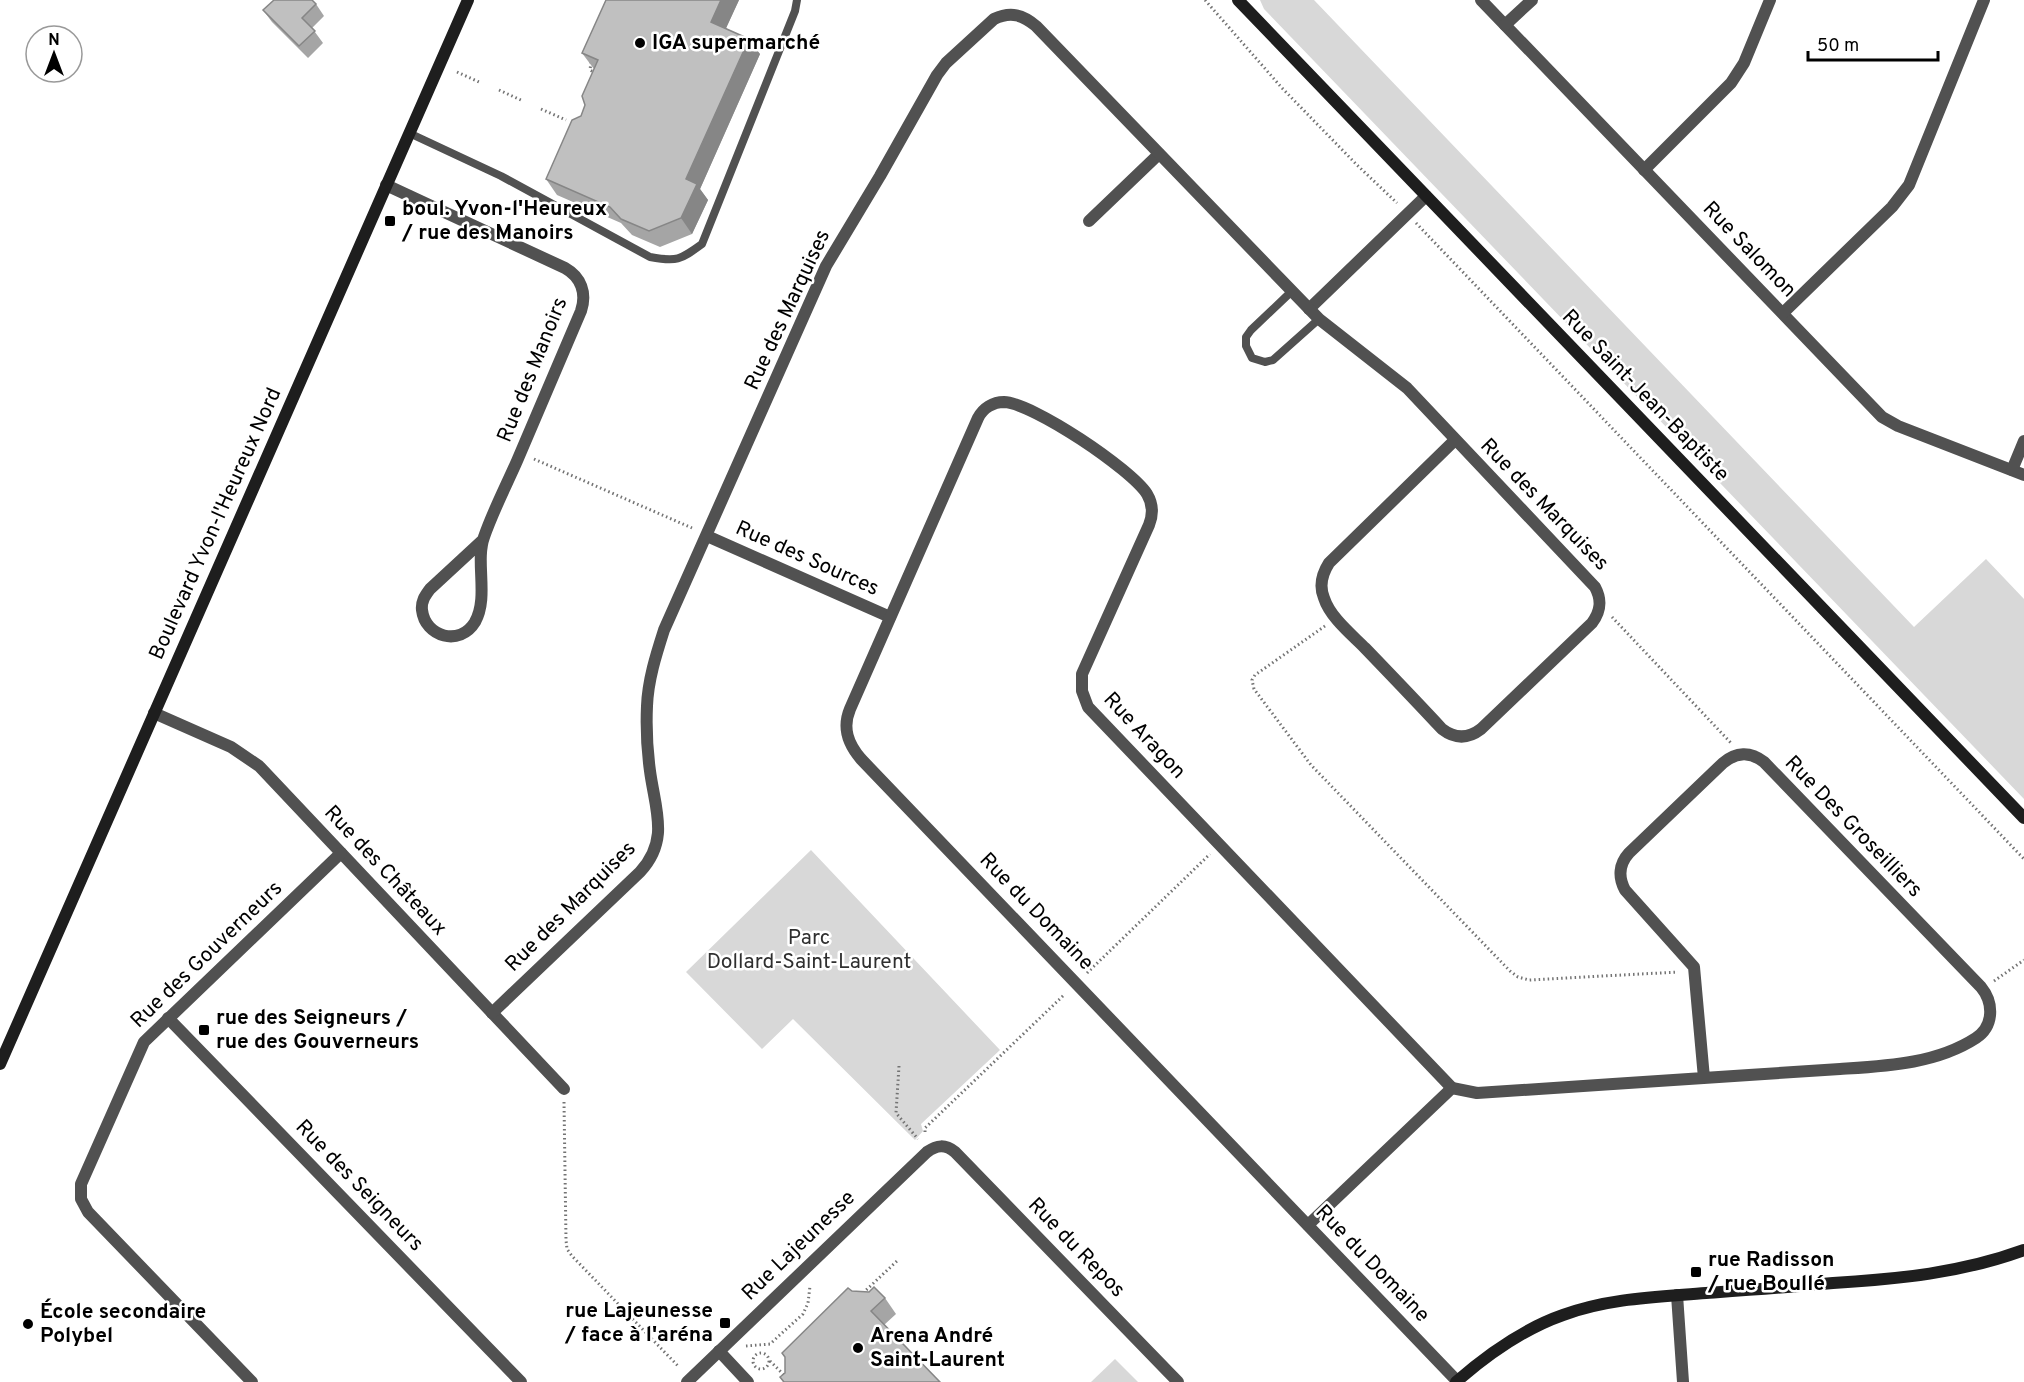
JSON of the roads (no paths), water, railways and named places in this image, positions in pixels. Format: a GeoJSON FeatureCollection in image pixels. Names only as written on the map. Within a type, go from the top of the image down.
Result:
{"type":"FeatureCollection","features":[{"type":"Feature","properties":{"kind":"street","name":"Boulevard Yvon-l'Heureux Nord"},"geometry":{"type":"LineString","coordinates":[[0,1064],[468,0]]}},
{"type":"Feature","properties":{"kind":"street","name":"Rue Saint-Jean-Baptiste"},"geometry":{"type":"LineString","coordinates":[[1238,0],[2024,818]]}},
{"type":"Feature","properties":{"kind":"street","name":"Rue Salomon"},"geometry":{"type":"LineString","coordinates":[[1481,0],[1887,421],[2018,473]]}},
{"type":"Feature","properties":{"kind":"street"},"geometry":{"type":"LineString","coordinates":[[1506,25],[1532,0]]}},
{"type":"Feature","properties":{"kind":"street"},"geometry":{"type":"LineString","coordinates":[[1644,170],[1731,83],[1744,63],[1770,0]]}},
{"type":"Feature","properties":{"kind":"street"},"geometry":{"type":"LineString","coordinates":[[1783,313],[1904,193],[1920,162],[1984,0]]}},
{"type":"Feature","properties":{"kind":"street","name":"Rue des Marquises"},"geometry":{"type":"LineString","coordinates":[[492,1013],[640,872],[653,854],[658,841],[659,826],[647,750],[647,703],[653,664],[664,630],[826,267],[937,75],[946,63],[999,16],[1019,15],[1028,19],[1319,319],[1403,384],[1598,591],[1600,605],[1598,615],[1592,623],[1481,729],[1472,735],[1461,737],[1451,735],[1442,729],[1328,608],[1323,597],[1322,579],[1326,568],[1341,550],[1455,440]]}},
{"type":"Feature","properties":{"kind":"street"},"geometry":{"type":"LineString","coordinates":[[1089,221],[1159,154]]}},
{"type":"Feature","properties":{"kind":"street","name":"Rue des Manoirs"},"geometry":{"type":"LineString","coordinates":[[386,185],[565,268],[578,278],[583,289],[584,300],[581,311],[483,540],[480,601],[475,621],[467,630],[456,636],[444,636],[435,632],[427,623],[423,612],[424,597],[483,540]]}},
{"type":"Feature","properties":{"kind":"street"},"geometry":{"type":"LineString","coordinates":[[1309,309],[1426,196]]}},
{"type":"Feature","properties":{"kind":"street","name":"Rue du Domaine"},"geometry":{"type":"LineString","coordinates":[[997,402],[988,406],[978,418],[848,715],[847,734],[854,751],[1457,1382]]}},
{"type":"Feature","properties":{"kind":"street","name":"Rue Aragon"},"geometry":{"type":"LineString","coordinates":[[997,402],[1017,405],[1078,437],[1114,463],[1143,489],[1149,498],[1152,509],[1151,520],[1084,669],[1081,680],[1085,702],[1092,712],[1452,1088]]}},
{"type":"Feature","properties":{"kind":"street"},"geometry":{"type":"LineString","coordinates":[[2018,473],[2024,441]]}},
{"type":"Feature","properties":{"kind":"street","name":"Rue des Sources"},"geometry":{"type":"LineString","coordinates":[[707,536],[890,617]]}},
{"type":"Feature","properties":{"kind":"street","name":"Rue des Châteaux"},"geometry":{"type":"LineString","coordinates":[[154,714],[231,747],[267,773],[564,1089]]}},
{"type":"Feature","properties":{"kind":"street","name":"Rue Des Groseilliers"},"geometry":{"type":"LineString","coordinates":[[1742,754],[1756,756],[1764,762],[1983,989],[1988,997],[1989,1019],[1985,1029],[1976,1038],[1934,1056],[1884,1066],[1704,1078],[1695,971],[1689,959],[1625,890],[1620,881],[1621,866],[1629,853],[1723,763],[1732,756],[1742,754]]}},
{"type":"Feature","properties":{"kind":"street","name":"Rue des Gouverneurs"},"geometry":{"type":"LineString","coordinates":[[252,1382],[88,1212],[81,1199],[80,1189],[82,1179],[141,1046],[340,853]]}},
{"type":"Feature","properties":{"kind":"street","name":"Rue des Seigneurs"},"geometry":{"type":"LineString","coordinates":[[168,1018],[518,1381]]}},
{"type":"Feature","properties":{"kind":"street"},"geometry":{"type":"LineString","coordinates":[[1308,1225],[1452,1088],[1477,1093],[1704,1078]]}},
{"type":"Feature","properties":{"kind":"street","name":"Rue Lajeunesse"},"geometry":{"type":"LineString","coordinates":[[687,1382],[927,1152],[934,1147],[943,1146]]}},
{"type":"Feature","properties":{"kind":"street","name":"Rue du Repos"},"geometry":{"type":"LineString","coordinates":[[943,1146],[955,1152],[1178,1382]]}},
{"type":"Feature","properties":{"kind":"street"},"geometry":{"type":"LineString","coordinates":[[1457,1382],[1515,1337],[1561,1315],[1611,1302],[1917,1277],[1974,1266],[2024,1250]]}},
{"type":"Feature","properties":{"kind":"street"},"geometry":{"type":"LineString","coordinates":[[1677,1295],[1683,1382]]}},
{"type":"Feature","properties":{"kind":"street"},"geometry":{"type":"LineString","coordinates":[[719,1351],[748,1382]]}},
{"type":"Feature","properties":{"kind":"lane"},"geometry":{"type":"LineString","coordinates":[[409,134],[501,176],[650,257],[666,260],[681,258],[702,244],[795,11],[797,0]]}},
{"type":"Feature","properties":{"kind":"lane"},"geometry":{"type":"LineString","coordinates":[[1292,291],[1248,333],[1246,346],[1252,358],[1265,362],[1273,360],[1319,319]]}},
{"type":"Feature","properties":{"kind":"place","name":"IGA supermarché"},"geometry":{"type":"Point","coordinates":[640,43]}},
{"type":"Feature","properties":{"kind":"place","name":"boul. Yvon-l'Heureux / rue des Manoirs"},"geometry":{"type":"Point","coordinates":[390,221]}},
{"type":"Feature","properties":{"kind":"place","name":"rue des Seigneurs / rue des Gouverneurs"},"geometry":{"type":"Point","coordinates":[204,1030]}},
{"type":"Feature","properties":{"kind":"place","name":"rue Radisson / rue Boullé"},"geometry":{"type":"Point","coordinates":[1696,1272]}},
{"type":"Feature","properties":{"kind":"place","name":"rue Lajeunesse / face à l'aréna"},"geometry":{"type":"Point","coordinates":[725,1323]}},
{"type":"Feature","properties":{"kind":"place","name":"École secondaire Polybel"},"geometry":{"type":"Point","coordinates":[28,1324]}},
{"type":"Feature","properties":{"kind":"place","name":"Arena André Saint-Laurent"},"geometry":{"type":"Point","coordinates":[858,1348]}},
{"type":"Feature","properties":{"kind":"park label","name":"Parc Dollard-Saint-Laurent"},"geometry":{"type":"Point","coordinates":[809,950]}}]}
